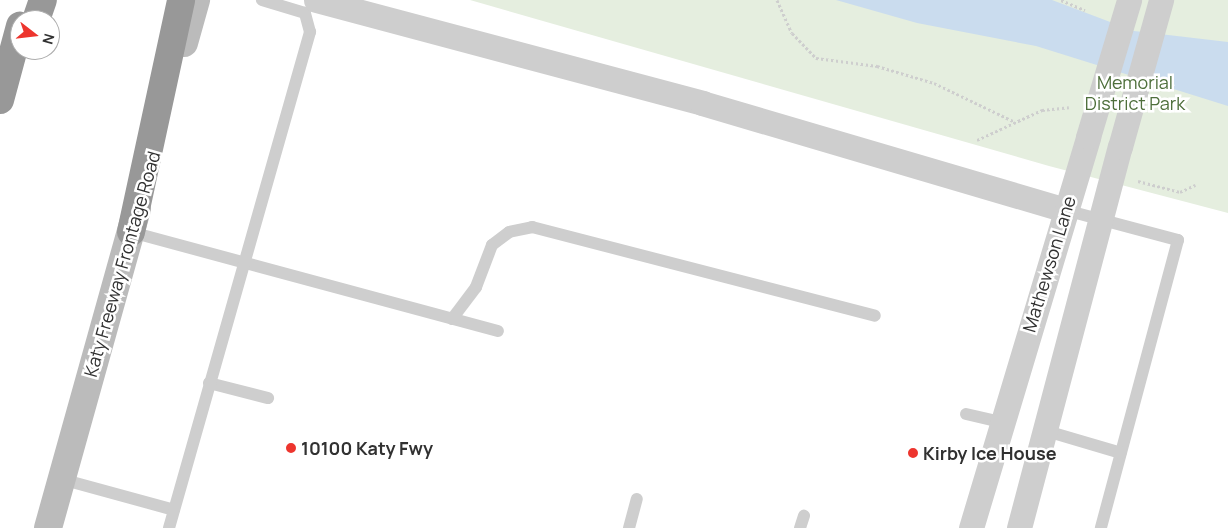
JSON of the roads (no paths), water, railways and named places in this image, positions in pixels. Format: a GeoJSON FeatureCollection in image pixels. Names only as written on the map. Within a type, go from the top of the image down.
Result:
{"type":"FeatureCollection","features":[{"type":"Feature","properties":{"kind":"highway"},"geometry":{"type":"LineString","coordinates":[[131,232],[181,0]]}},
{"type":"Feature","properties":{"kind":"highway"},"geometry":{"type":"LineString","coordinates":[[0,100],[11,60]]}},
{"type":"Feature","properties":{"kind":"highway"},"geometry":{"type":"LineString","coordinates":[[0,119],[21,60]]}},
{"type":"Feature","properties":{"kind":"main road","name":"Katy Freeway Frontage Road"},"geometry":{"type":"LineString","coordinates":[[48,528],[196,0]]}},
{"type":"Feature","properties":{"kind":"street","name":"Mathewson Lane"},"geometry":{"type":"LineString","coordinates":[[971,528],[1000,422],[1129,0]]}},
{"type":"Feature","properties":{"kind":"street","name":"Mathewson Lane"},"geometry":{"type":"LineString","coordinates":[[1019,528],[1043,430],[1160,0]]}},
{"type":"Feature","properties":{"kind":"street"},"geometry":{"type":"LineString","coordinates":[[311,4],[702,103],[1066,210]]}},
{"type":"Feature","properties":{"kind":"lane"},"geometry":{"type":"LineString","coordinates":[[169,528],[242,263],[310,32],[311,4],[262,0]]}},
{"type":"Feature","properties":{"kind":"lane"},"geometry":{"type":"LineString","coordinates":[[1066,210],[1178,240],[1101,528]]}},
{"type":"Feature","properties":{"kind":"lane"},"geometry":{"type":"LineString","coordinates":[[452,319],[473,293],[492,246],[508,232],[532,227],[556,230],[875,316]]}},
{"type":"Feature","properties":{"kind":"lane"},"geometry":{"type":"LineString","coordinates":[[131,232],[498,331]]}},
{"type":"Feature","properties":{"kind":"lane"},"geometry":{"type":"LineString","coordinates":[[209,383],[268,398]]}},
{"type":"Feature","properties":{"kind":"lane"},"geometry":{"type":"LineString","coordinates":[[966,414],[1000,422]]}},
{"type":"Feature","properties":{"kind":"lane"},"geometry":{"type":"LineString","coordinates":[[1043,430],[1121,453]]}},
{"type":"Feature","properties":{"kind":"lane"},"geometry":{"type":"LineString","coordinates":[[62,479],[174,510]]}},
{"type":"Feature","properties":{"kind":"lane"},"geometry":{"type":"LineString","coordinates":[[630,528],[637,499]]}},
{"type":"Feature","properties":{"kind":"water"},"geometry":{"type":"Polygon","coordinates":[[[836,0],[1052,0],[1134,31],[1228,42],[1228,106],[1036,46],[917,23],[836,0]]]}},
{"type":"Feature","properties":{"kind":"place","name":"10100 Katy Fwy"},"geometry":{"type":"Point","coordinates":[291,448]}},
{"type":"Feature","properties":{"kind":"place","name":"Kirby Ice House"},"geometry":{"type":"Point","coordinates":[913,453]}},
{"type":"Feature","properties":{"kind":"park label","name":"Memorial District Park"},"geometry":{"type":"Point","coordinates":[1135,94]}}]}
